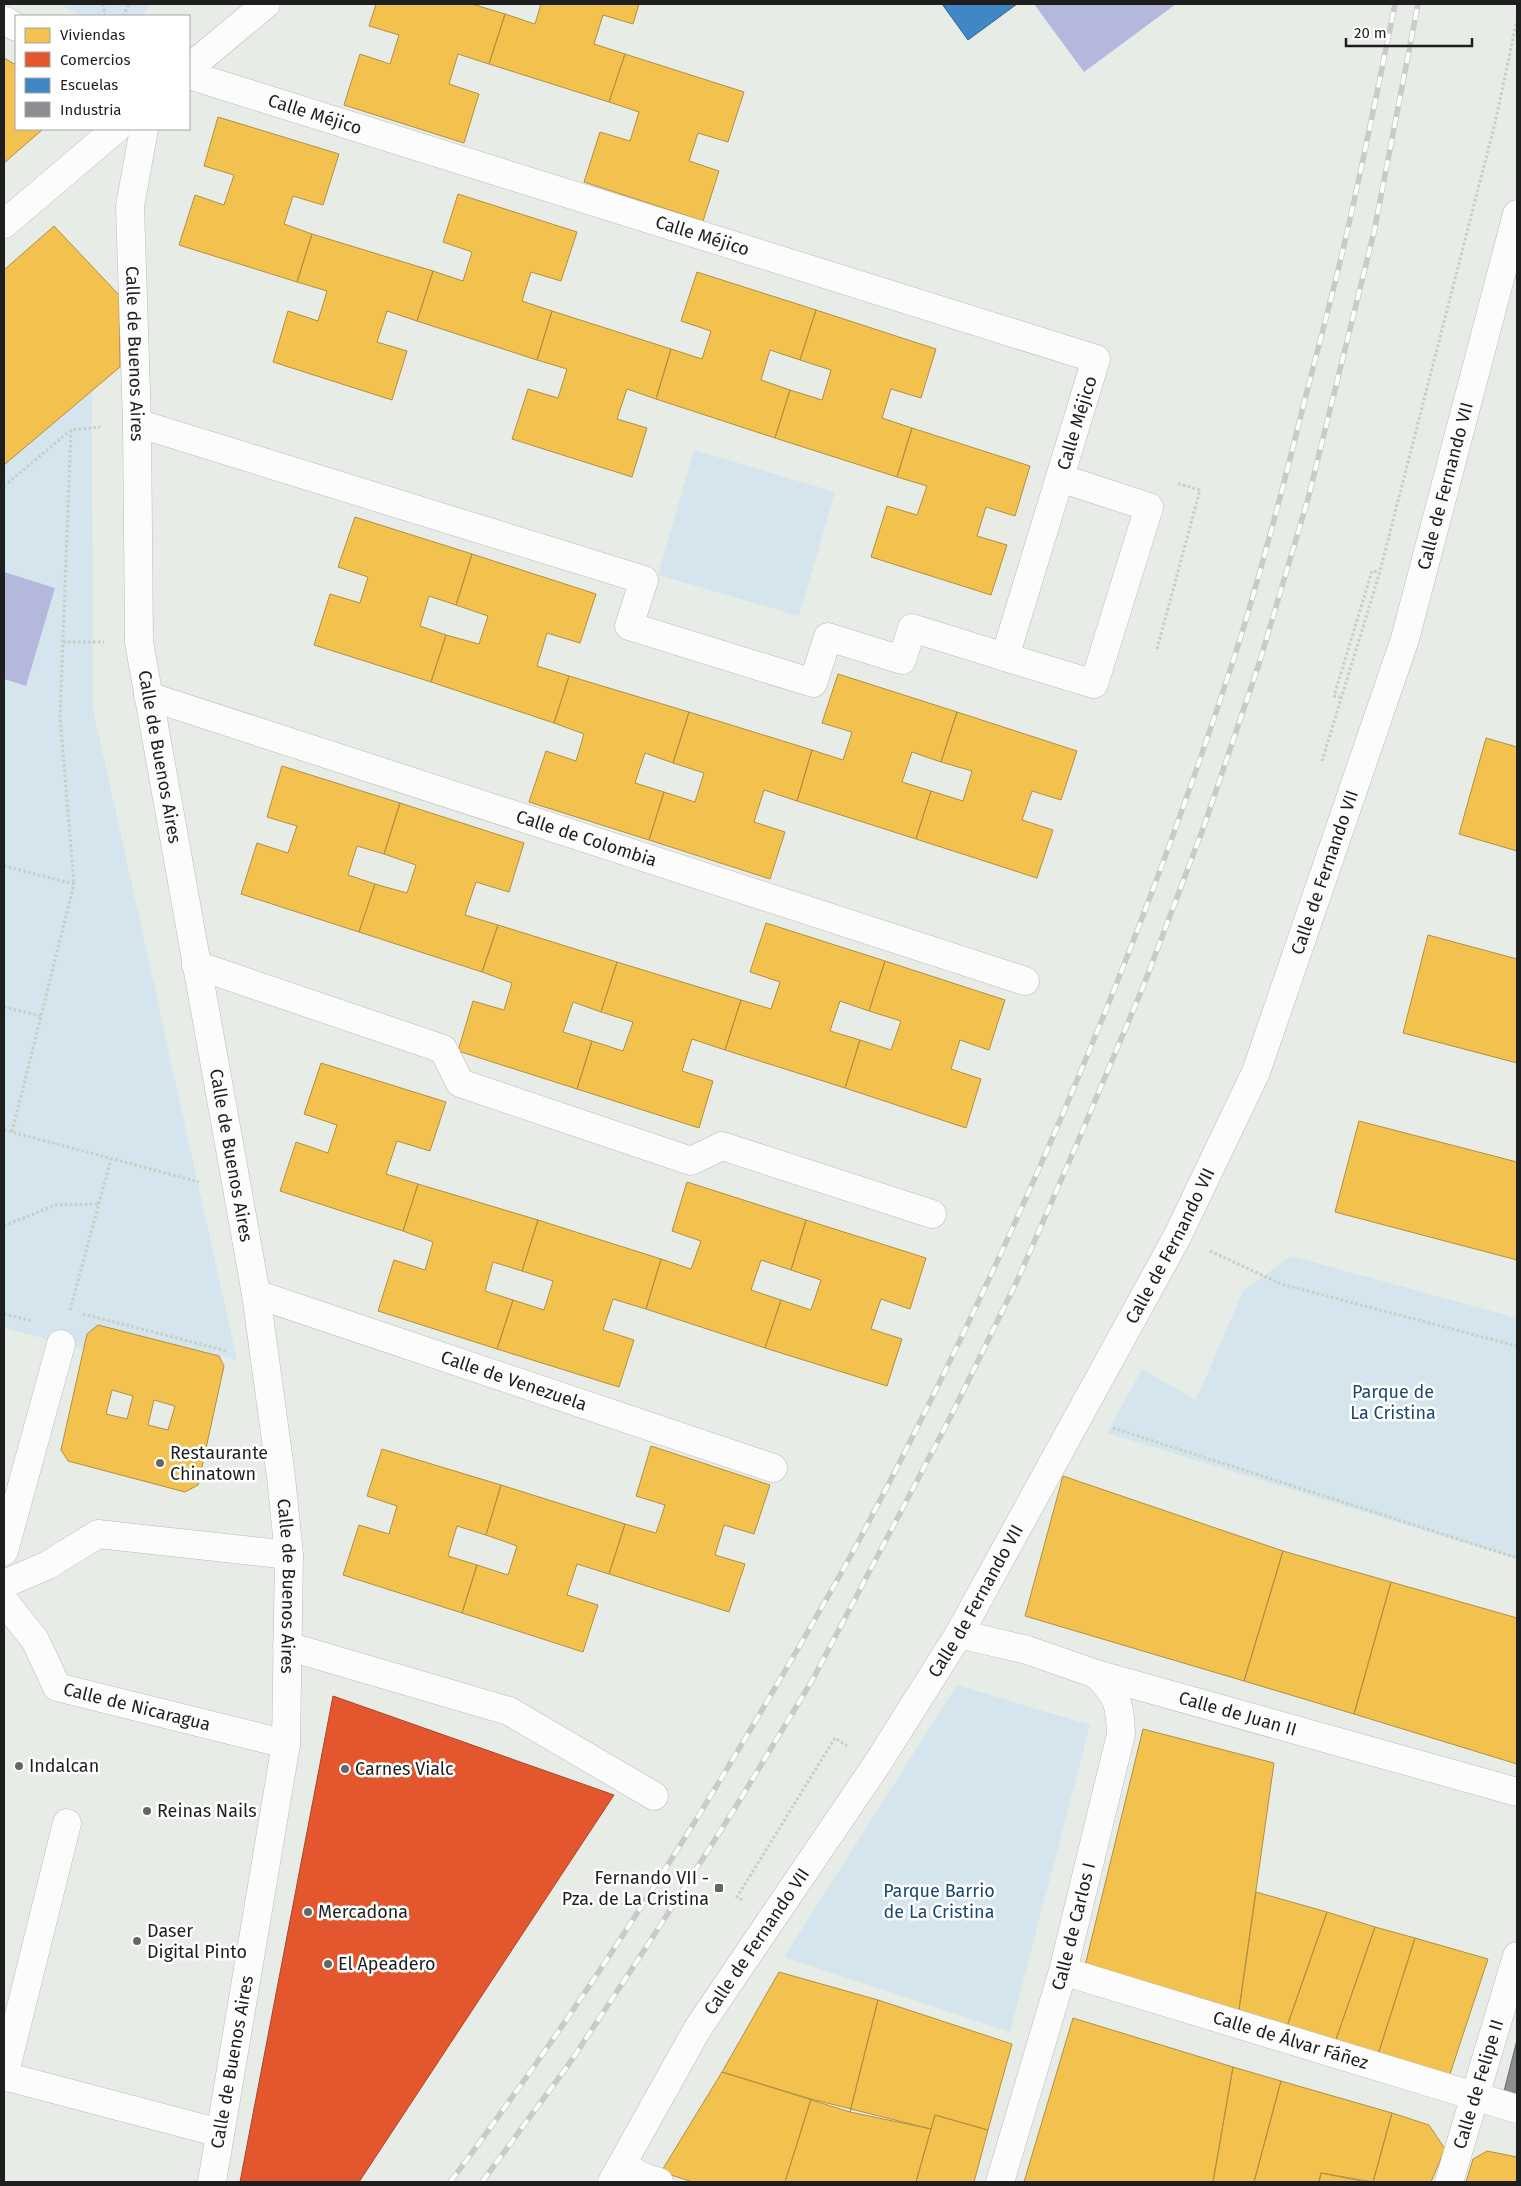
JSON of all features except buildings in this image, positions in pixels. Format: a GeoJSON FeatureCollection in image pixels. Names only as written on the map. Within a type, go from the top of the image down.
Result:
{"type":"FeatureCollection","features":[{"type":"Feature","properties":{"kind":"street"},"geometry":{"type":"LineString","coordinates":[[190,67],[266,4]]}},
{"type":"Feature","properties":{"kind":"street"},"geometry":{"type":"LineString","coordinates":[[4,20],[15,26]]}},
{"type":"Feature","properties":{"kind":"street","name":"Calle Méjico"},"geometry":{"type":"LineString","coordinates":[[190,75],[1096,359],[1005,657],[1094,684],[1149,507],[1060,478]]}},
{"type":"Feature","properties":{"kind":"street"},"geometry":{"type":"LineString","coordinates":[[4,224],[115,130]]}},
{"type":"Feature","properties":{"kind":"street","name":"Calle de Buenos Aires"},"geometry":{"type":"LineString","coordinates":[[144,130],[130,206],[137,423],[139,642],[236,1192],[256,1294],[281,1477],[289,1555],[286,1744],[212,2182]]}},
{"type":"Feature","properties":{"kind":"street","name":"Calle de Fernando VII"},"geometry":{"type":"LineString","coordinates":[[618,2171],[698,2028],[877,1764],[959,1634],[1177,1237],[1256,1072],[1405,639],[1517,214]]}},
{"type":"Feature","properties":{"kind":"street"},"geometry":{"type":"LineString","coordinates":[[137,423],[644,580],[629,626],[813,683],[828,637],[902,660],[912,628],[1005,657]]}},
{"type":"Feature","properties":{"kind":"street","name":"Calle de Colombia"},"geometry":{"type":"LineString","coordinates":[[148,696],[1025,981]]}},
{"type":"Feature","properties":{"kind":"street"},"geometry":{"type":"LineString","coordinates":[[196,965],[443,1049],[460,1084],[691,1161],[722,1146],[932,1214]]}},
{"type":"Feature","properties":{"kind":"street","name":"Calle de Venezuela"},"geometry":{"type":"LineString","coordinates":[[256,1294],[773,1468]]}},
{"type":"Feature","properties":{"kind":"street"},"geometry":{"type":"LineString","coordinates":[[4,1551],[61,1344]]}},
{"type":"Feature","properties":{"kind":"street"},"geometry":{"type":"LineString","coordinates":[[4,1584],[48,1565],[98,1534],[289,1555]]}},
{"type":"Feature","properties":{"kind":"street","name":"Calle de Nicaragua"},"geometry":{"type":"LineString","coordinates":[[4,1601],[34,1640],[57,1687],[286,1744]]}},
{"type":"Feature","properties":{"kind":"street","name":"Calle de Juan II"},"geometry":{"type":"LineString","coordinates":[[959,1634],[1027,1650],[1096,1674],[1517,1792]]}},
{"type":"Feature","properties":{"kind":"street"},"geometry":{"type":"LineString","coordinates":[[287,1646],[510,1711],[654,1796]]}},
{"type":"Feature","properties":{"kind":"street","name":"Calle de Carlos I"},"geometry":{"type":"LineString","coordinates":[[1000,2182],[1062,1971],[1121,1734],[1120,1709],[1116,1697],[1096,1674]]}},
{"type":"Feature","properties":{"kind":"street"},"geometry":{"type":"LineString","coordinates":[[67,1823],[4,2077],[220,2133]]}},
{"type":"Feature","properties":{"kind":"street","name":"Calle de Felipe II"},"geometry":{"type":"LineString","coordinates":[[1449,2182],[1517,1956]]}},
{"type":"Feature","properties":{"kind":"street","name":"Calle de Álvar Fáñez"},"geometry":{"type":"LineString","coordinates":[[1062,1971],[1517,2109]]}},
{"type":"Feature","properties":{"kind":"street"},"geometry":{"type":"LineString","coordinates":[[618,2171],[630,2171],[659,2182]]}},
{"type":"Feature","properties":{"kind":"path"},"geometry":{"type":"LineString","coordinates":[[1321,764],[1379,572],[1495,123],[1517,20]]}},
{"type":"Feature","properties":{"kind":"path"},"geometry":{"type":"LineString","coordinates":[[4,486],[71,430],[137,423]]}},
{"type":"Feature","properties":{"kind":"path"},"geometry":{"type":"LineString","coordinates":[[12,1132],[74,884],[60,716],[71,430]]}},
{"type":"Feature","properties":{"kind":"path"},"geometry":{"type":"LineString","coordinates":[[1341,698],[1334,696],[1366,589],[1372,571],[1379,572]]}},
{"type":"Feature","properties":{"kind":"path"},"geometry":{"type":"LineString","coordinates":[[1156,649],[1168,611]]}},
{"type":"Feature","properties":{"kind":"path"},"geometry":{"type":"LineString","coordinates":[[4,866],[74,884]]}},
{"type":"Feature","properties":{"kind":"path"},"geometry":{"type":"LineString","coordinates":[[4,1007],[41,1016]]}},
{"type":"Feature","properties":{"kind":"path"},"geometry":{"type":"LineString","coordinates":[[4,1130],[236,1192]]}},
{"type":"Feature","properties":{"kind":"path"},"geometry":{"type":"LineString","coordinates":[[111,1159],[70,1311],[265,1360]]}},
{"type":"Feature","properties":{"kind":"path"},"geometry":{"type":"LineString","coordinates":[[4,1226],[55,1205],[99,1204]]}},
{"type":"Feature","properties":{"kind":"path"},"geometry":{"type":"LineString","coordinates":[[1177,1237],[1281,1284],[1517,1346]]}},
{"type":"Feature","properties":{"kind":"path"},"geometry":{"type":"LineString","coordinates":[[1077,1418],[1517,1558]]}},
{"type":"Feature","properties":{"kind":"path"},"geometry":{"type":"LineString","coordinates":[[751,1874],[835,1738],[877,1764]]}},
{"type":"Feature","properties":{"kind":"green space"},"geometry":{"type":"Polygon","coordinates":[[[60,4],[150,4],[144,15],[79,15],[60,4]]]}},
{"type":"Feature","properties":{"kind":"green space"},"geometry":{"type":"Polygon","coordinates":[[[92,391],[93,709],[237,1360],[98,1325],[87,1334],[84,1349],[4,1328],[4,465],[92,391]]]}},
{"type":"Feature","properties":{"kind":"green space"},"geometry":{"type":"Polygon","coordinates":[[[694,450],[835,492],[799,616],[658,575],[694,450]]]}},
{"type":"Feature","properties":{"kind":"green space","name":"Parque de La Cristina"},"geometry":{"type":"Polygon","coordinates":[[[1291,1256],[1517,1318],[1517,1559],[1107,1433],[1142,1369],[1196,1400],[1243,1291],[1291,1256]]]}},
{"type":"Feature","properties":{"kind":"green space","name":"Parque Barrio de La Cristina"},"geometry":{"type":"Polygon","coordinates":[[[957,1685],[1090,1725],[1010,2032],[784,1957],[957,1685]]]}},
{"type":"Feature","properties":{"kind":"shaded area"},"geometry":{"type":"Polygon","coordinates":[[[1034,4],[1176,4],[1084,72],[1034,4]]]}},
{"type":"Feature","properties":{"kind":"shaded area"},"geometry":{"type":"Polygon","coordinates":[[[4,572],[55,588],[26,686],[4,679],[4,572]]]}},
{"type":"Feature","properties":{"kind":"railway"},"geometry":{"type":"LineString","coordinates":[[450,2182],[528,2075],[590,1985],[649,1895],[734,1757],[863,1533],[970,1320],[1020,1212],[1113,993],[1156,883],[1234,658],[1280,499],[1343,250],[1395,4]]}},
{"type":"Feature","properties":{"kind":"railway"},"geometry":{"type":"LineString","coordinates":[[482,2182],[569,2064],[649,1943],[735,1808],[813,1679],[952,1414],[1017,1281],[1076,1146],[1143,987],[1204,826],[1259,664],[1308,499],[1374,232],[1418,4]]}},
{"type":"Feature","properties":{"kind":"place","name":"Restaurante Chinatown"},"geometry":{"type":"Point","coordinates":[160,1463]}},
{"type":"Feature","properties":{"kind":"place","name":"Indalcan"},"geometry":{"type":"Point","coordinates":[19,1766]}},
{"type":"Feature","properties":{"kind":"place","name":"Carnes Vialc"},"geometry":{"type":"Point","coordinates":[345,1769]}},
{"type":"Feature","properties":{"kind":"place","name":"Reinas Nails"},"geometry":{"type":"Point","coordinates":[147,1811]}},
{"type":"Feature","properties":{"kind":"place","name":"Fernando VII - Pza. de La Cristina"},"geometry":{"type":"Point","coordinates":[719,1888]}},
{"type":"Feature","properties":{"kind":"place","name":"Mercadona"},"geometry":{"type":"Point","coordinates":[308,1912]}},
{"type":"Feature","properties":{"kind":"place","name":"Daser Digital Pinto"},"geometry":{"type":"Point","coordinates":[137,1941]}},
{"type":"Feature","properties":{"kind":"place","name":"El Apeadero"},"geometry":{"type":"Point","coordinates":[328,1964]}}]}
